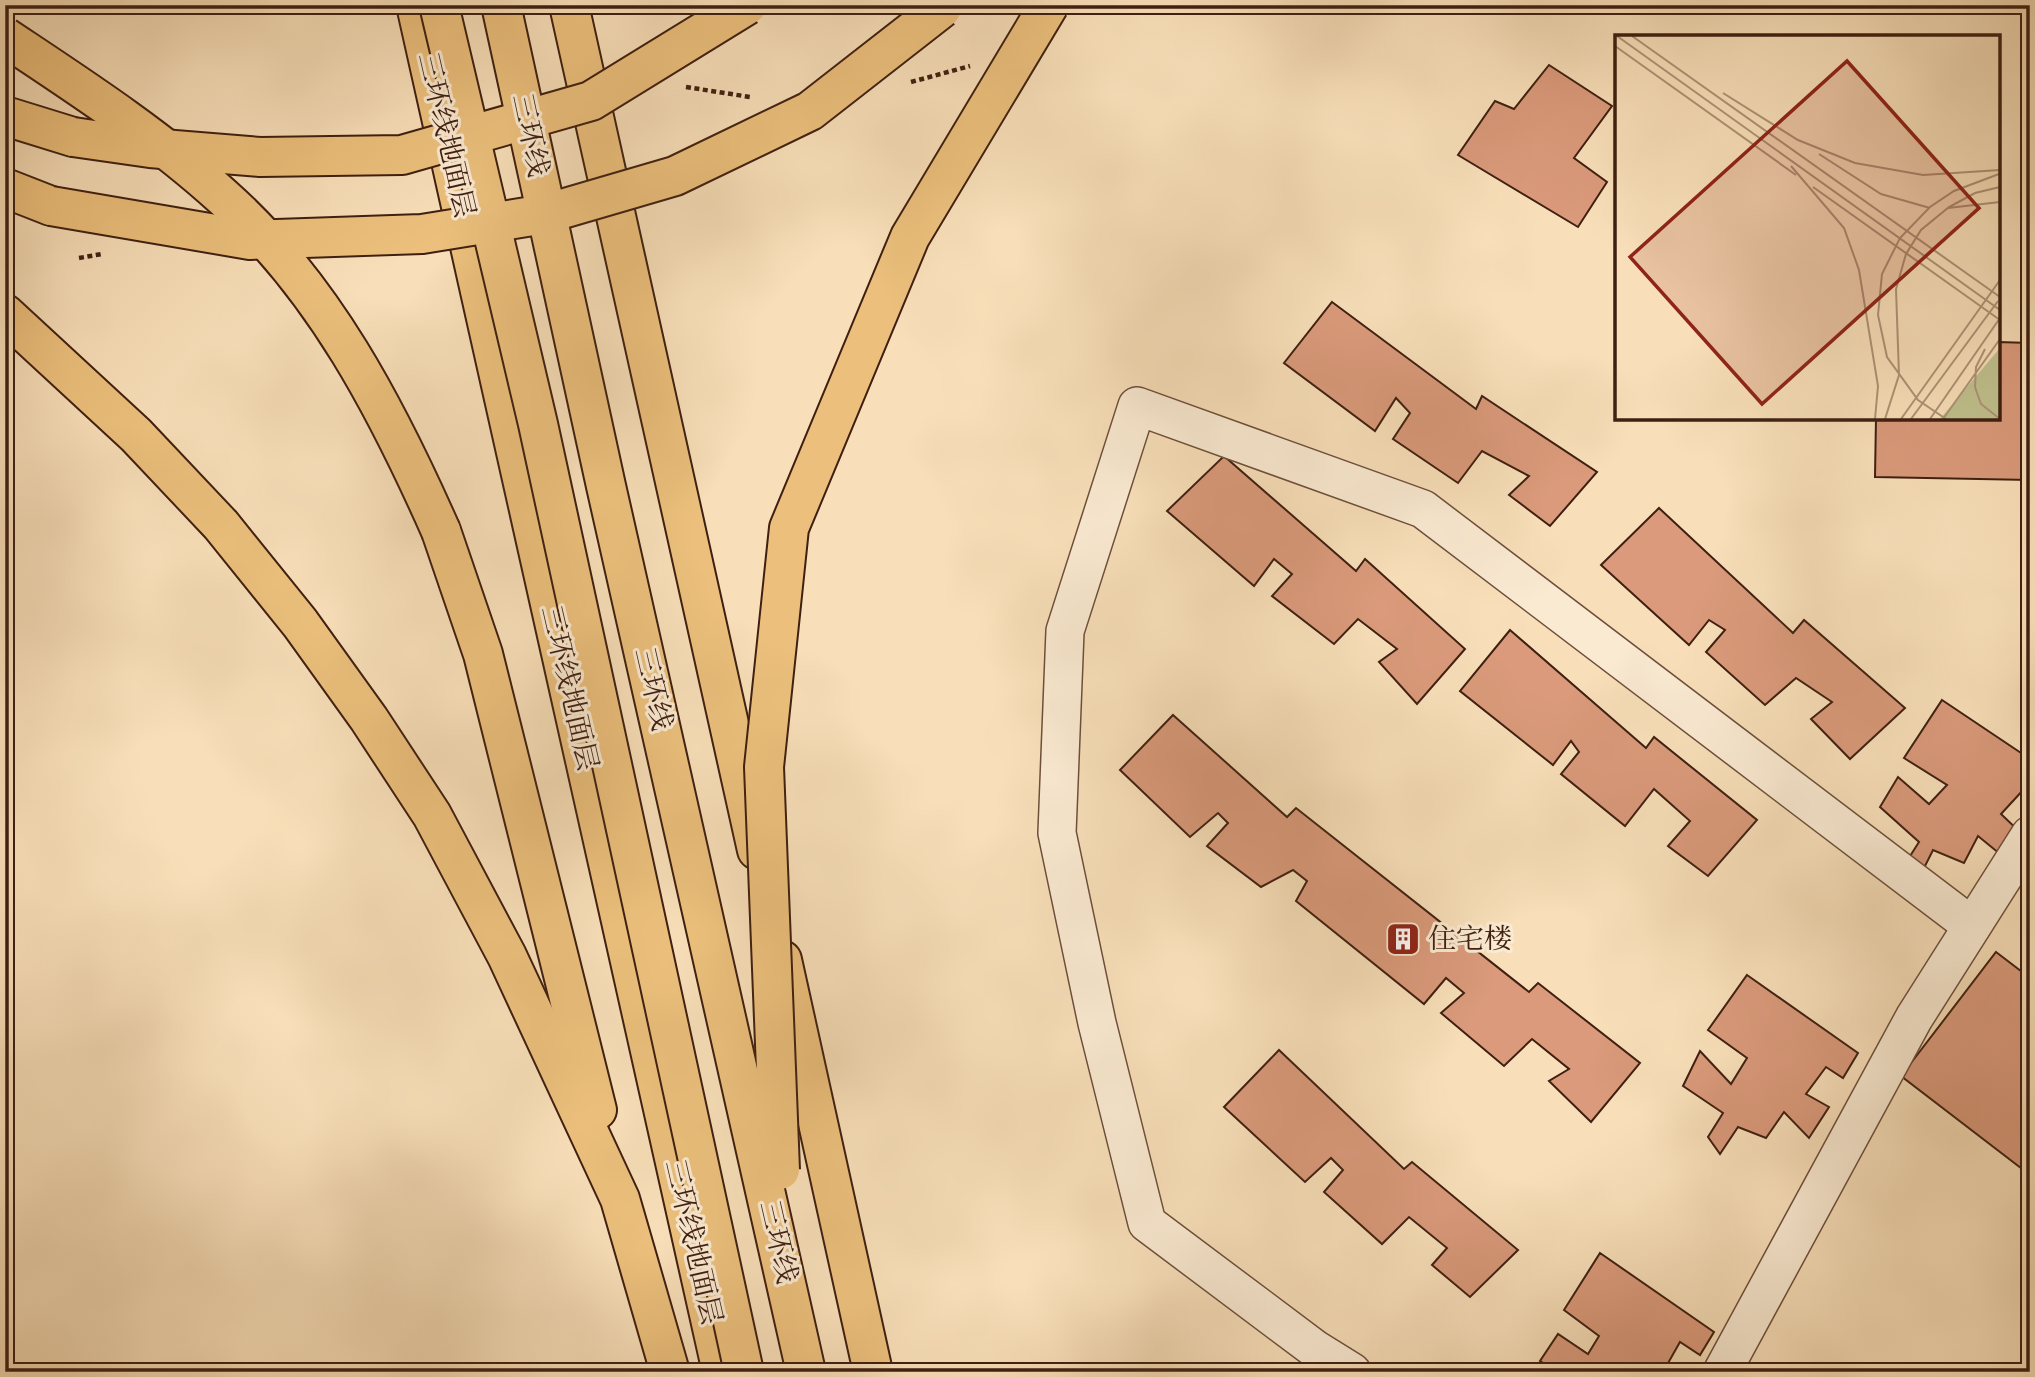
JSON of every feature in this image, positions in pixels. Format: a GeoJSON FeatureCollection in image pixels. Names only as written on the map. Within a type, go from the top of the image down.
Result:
{"type":"FeatureCollection","features":[{"type":"Feature","properties":{"kind":"main road","name":"三环线地面层"},"geometry":{"type":"LineString","coordinates":[[416,5],[723,1372]]}},
{"type":"Feature","properties":{"kind":"main road","name":"三环线"},"geometry":{"type":"LineString","coordinates":[[439,5],[538,424],[744,1372]]}},
{"type":"Feature","properties":{"kind":"main road","name":"三环线"},"geometry":{"type":"LineString","coordinates":[[501,5],[606,486],[806,1372]]}},
{"type":"Feature","properties":{"kind":"main road"},"geometry":{"type":"LineString","coordinates":[[569,5],[873,1372]]}},
{"type":"Feature","properties":{"kind":"main road"},"geometry":{"type":"LineString","coordinates":[[5,116],[73,137],[150,148],[260,157],[402,155],[591,102],[747,5]]}},
{"type":"Feature","properties":{"kind":"main road"},"geometry":{"type":"LineString","coordinates":[[5,188],[51,206],[250,240],[422,234],[545,214],[675,176],[810,111],[944,5]]}},
{"type":"Feature","properties":{"kind":"main road"},"geometry":{"type":"LineString","coordinates":[[785,1270],[764,767],[789,528],[910,237],[1049,5]]}},
{"type":"Feature","properties":{"kind":"main road"},"geometry":{"type":"LineString","coordinates":[[5,37],[115,110],[224,197],[298,278],[352,352],[405,448],[441,531],[483,654],[620,1199],[670,1372]]}},
{"type":"Feature","properties":{"kind":"main road"},"geometry":{"type":"LineString","coordinates":[[5,314],[136,435],[221,525],[300,623],[369,719],[432,816],[507,956],[620,1199]]}},
{"type":"Feature","properties":{"kind":"street"},"geometry":{"type":"LineString","coordinates":[[1352,1372],[1315,1349],[1147,1223],[1097,1023],[1057,833],[1065,631],[1137,406],[1423,509],[1972,926]]}},
{"type":"Feature","properties":{"kind":"street"},"geometry":{"type":"LineString","coordinates":[[1722,1372],[1914,1018],[2030,835]]}},
{"type":"Feature","properties":{"kind":"building"},"geometry":{"type":"Polygon","coordinates":[[[1549,65],[1612,106],[1574,158],[1607,182],[1578,227],[1458,155],[1495,101],[1514,109],[1549,65]]]}},
{"type":"Feature","properties":{"kind":"building"},"geometry":{"type":"Polygon","coordinates":[[[1332,302],[1476,409],[1482,396],[1597,472],[1550,526],[1509,495],[1529,476],[1482,451],[1458,483],[1393,439],[1410,413],[1396,398],[1375,431],[1284,363],[1332,302]]]}},
{"type":"Feature","properties":{"kind":"building"},"geometry":{"type":"Polygon","coordinates":[[[2000,342],[2030,343],[2030,480],[1875,477],[1876,420],[2000,420],[2000,342]]]}},
{"type":"Feature","properties":{"kind":"building"},"geometry":{"type":"Polygon","coordinates":[[[1224,456],[1356,571],[1365,559],[1465,649],[1417,704],[1379,662],[1397,649],[1358,619],[1334,644],[1272,596],[1292,574],[1274,559],[1254,586],[1167,511],[1224,456]]]}},
{"type":"Feature","properties":{"kind":"building"},"geometry":{"type":"Polygon","coordinates":[[[1659,508],[1793,633],[1804,620],[1905,708],[1850,759],[1811,719],[1832,702],[1796,678],[1765,705],[1706,652],[1725,630],[1709,620],[1689,645],[1601,565],[1659,508]]]}},
{"type":"Feature","properties":{"kind":"building"},"geometry":{"type":"Polygon","coordinates":[[[1510,630],[1646,748],[1654,737],[1757,820],[1708,876],[1668,846],[1690,821],[1654,789],[1625,826],[1561,774],[1579,752],[1571,741],[1553,765],[1460,691],[1510,630]]]}},
{"type":"Feature","properties":{"kind":"building"},"geometry":{"type":"Polygon","coordinates":[[[1942,700],[2030,759],[2030,791],[2024,789],[2001,814],[2024,836],[2011,863],[1978,836],[1964,863],[1933,850],[1920,876],[1905,864],[1919,842],[1880,807],[1898,777],[1929,804],[1947,785],[1904,758],[1942,700]]]}},
{"type":"Feature","properties":{"kind":"building","name":"住宅楼"},"geometry":{"type":"Polygon","coordinates":[[[1173,715],[1287,817],[1296,808],[1529,992],[1538,983],[1640,1063],[1591,1122],[1549,1081],[1569,1069],[1532,1039],[1504,1066],[1441,1013],[1464,993],[1446,978],[1424,1004],[1296,901],[1307,881],[1293,870],[1261,887],[1207,846],[1228,823],[1218,813],[1190,837],[1120,770],[1173,715]]]}},
{"type":"Feature","properties":{"kind":"building"},"geometry":{"type":"Polygon","coordinates":[[[1996,952],[2030,978],[2030,1175],[1901,1076],[1996,952]]]}},
{"type":"Feature","properties":{"kind":"building"},"geometry":{"type":"Polygon","coordinates":[[[1747,975],[1858,1053],[1843,1078],[1826,1067],[1806,1094],[1829,1107],[1809,1138],[1784,1112],[1766,1138],[1738,1127],[1720,1154],[1708,1137],[1723,1113],[1683,1086],[1700,1051],[1731,1084],[1747,1058],[1708,1030],[1747,975]]]}},
{"type":"Feature","properties":{"kind":"building"},"geometry":{"type":"Polygon","coordinates":[[[1279,1050],[1404,1169],[1412,1162],[1518,1250],[1470,1297],[1432,1265],[1447,1248],[1409,1217],[1382,1244],[1324,1192],[1343,1170],[1331,1158],[1305,1182],[1224,1107],[1279,1050]]]}},
{"type":"Feature","properties":{"kind":"building"},"geometry":{"type":"Polygon","coordinates":[[[1600,1253],[1714,1332],[1700,1355],[1680,1342],[1663,1372],[1558,1372],[1540,1361],[1558,1334],[1588,1354],[1599,1336],[1564,1310],[1600,1253]]]}},
{"type":"Feature","properties":{"kind":"place","name":"住宅楼"},"geometry":{"type":"Point","coordinates":[1403,939]}}]}
